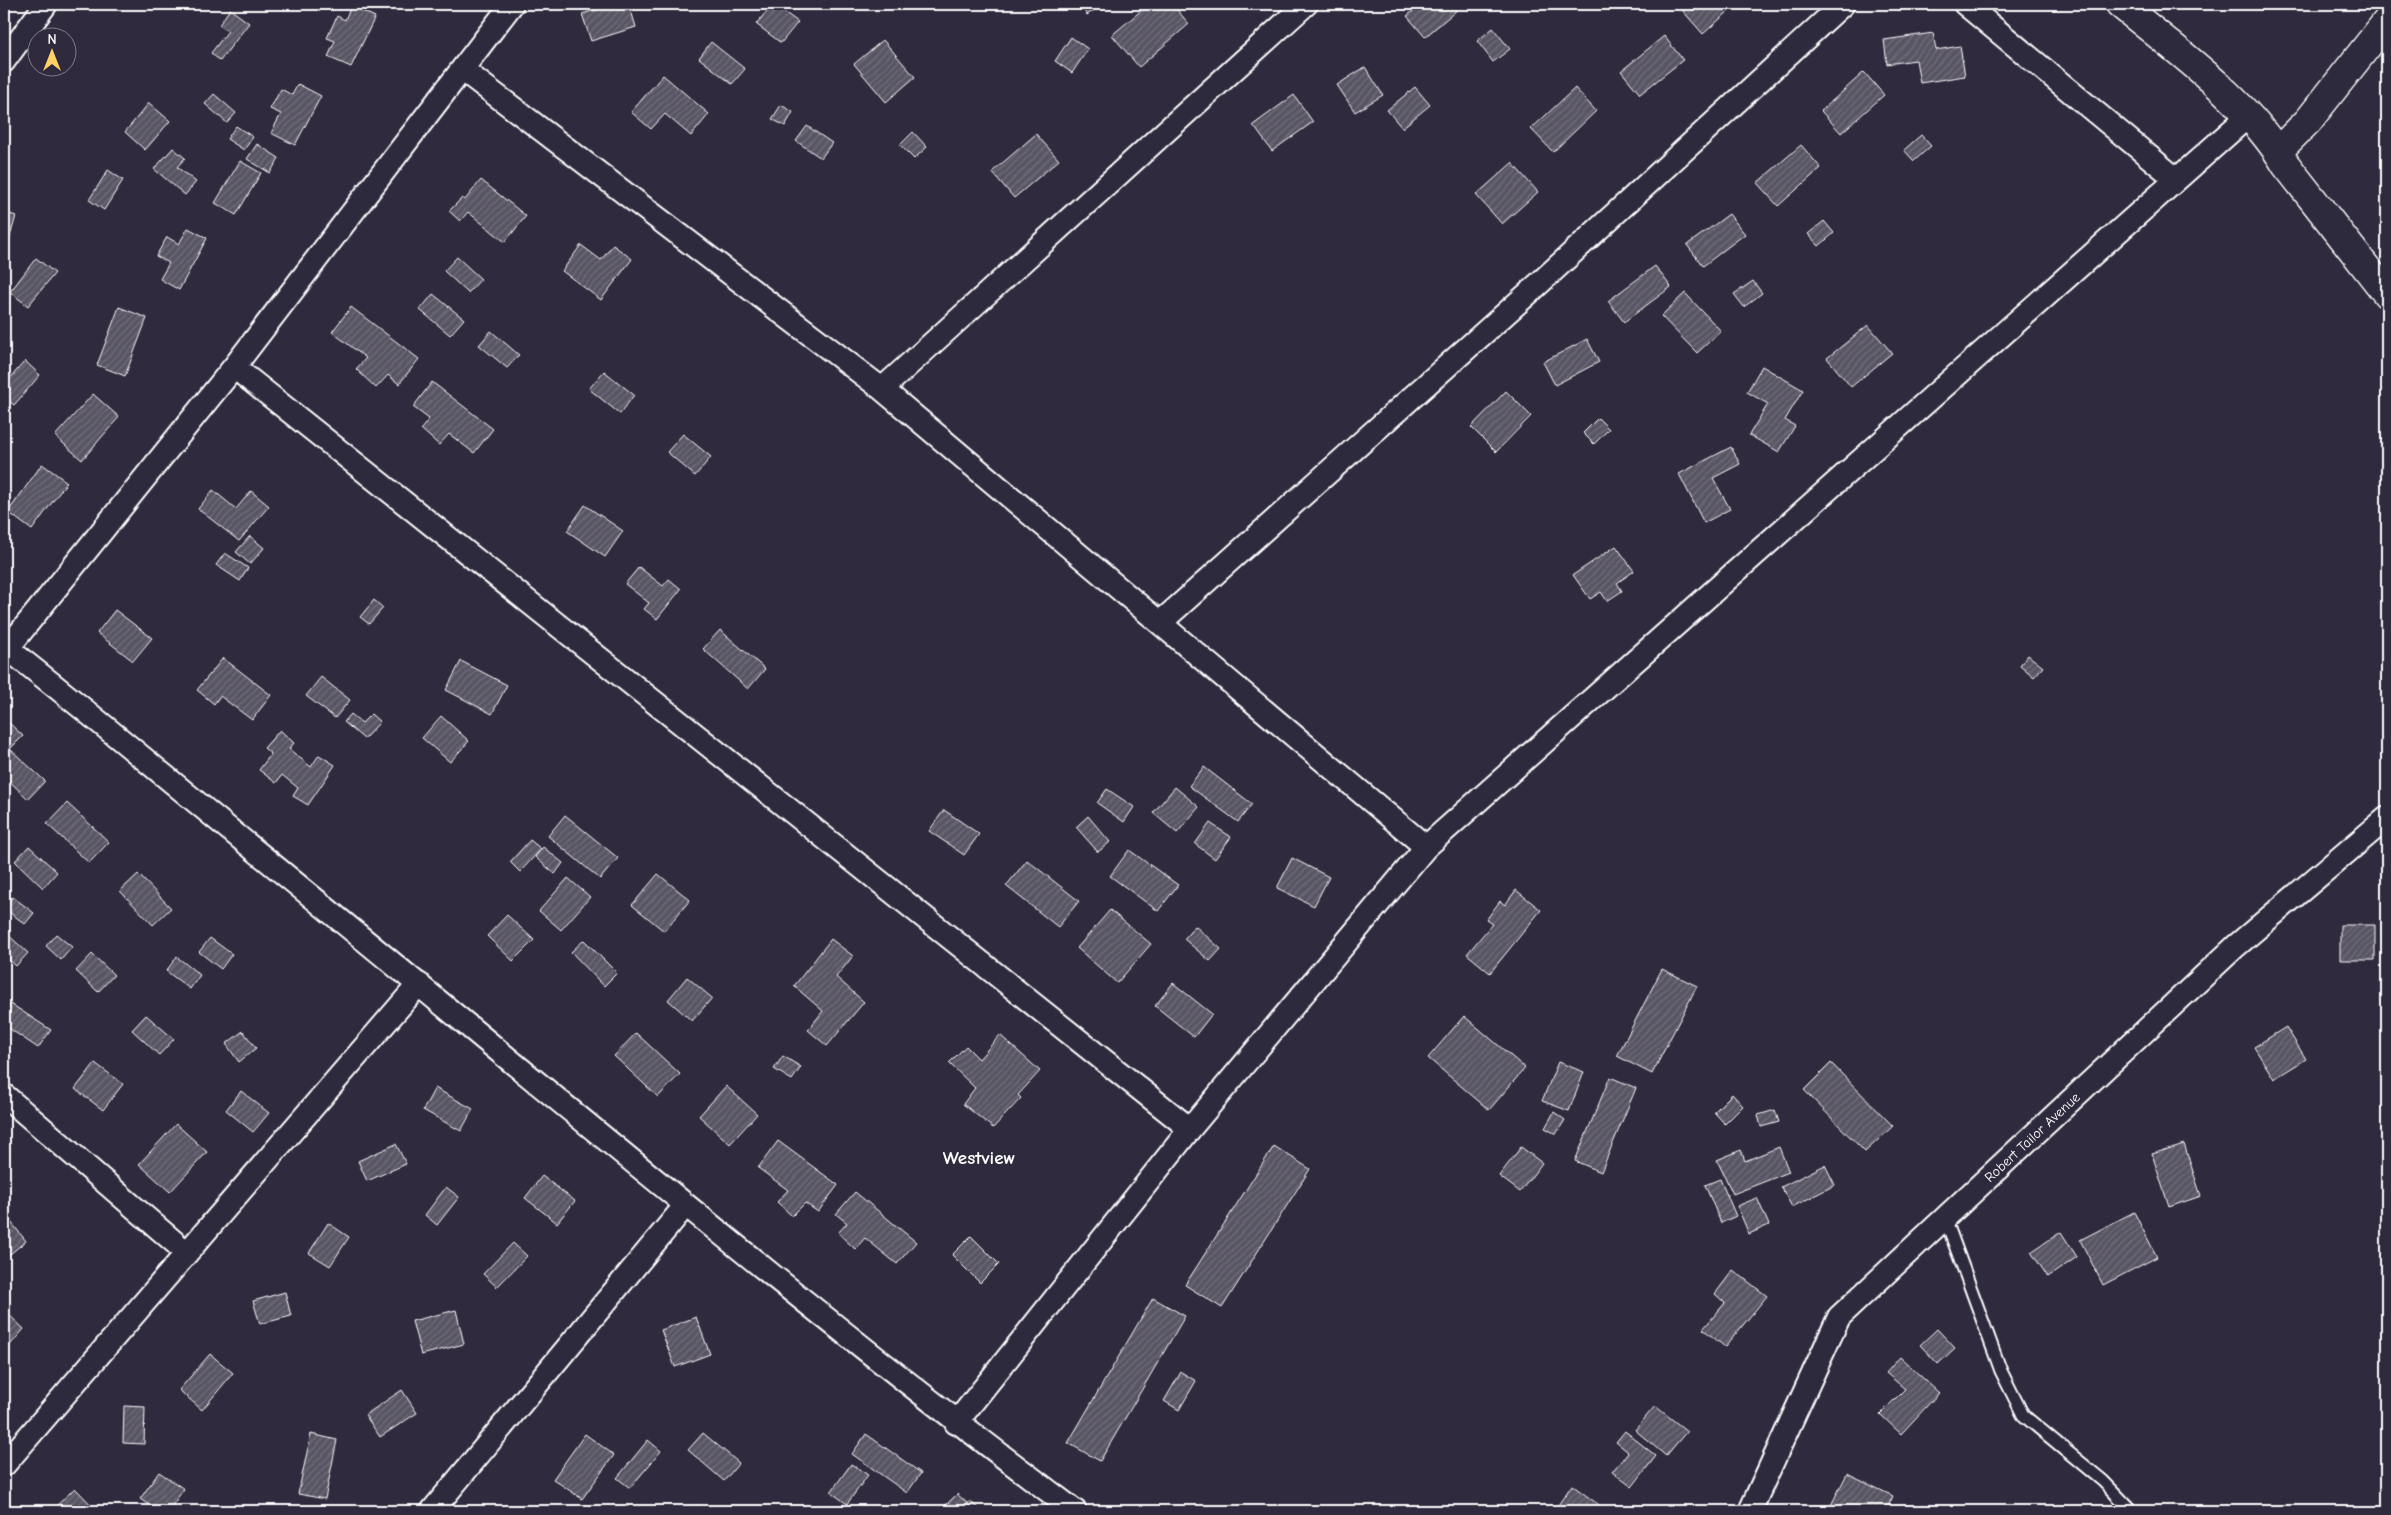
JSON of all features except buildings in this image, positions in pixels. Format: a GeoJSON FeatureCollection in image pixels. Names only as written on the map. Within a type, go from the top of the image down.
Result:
{"type":"FeatureCollection","features":[{"type":"Feature","properties":{"kind":"main road"},"geometry":{"type":"LineString","coordinates":[[2120,4],[2223,89],[2278,151],[2286,165],[2387,294]]}},
{"type":"Feature","properties":{"kind":"main road"},"geometry":{"type":"LineString","coordinates":[[2278,151],[2308,121],[2387,21]]}},
{"type":"Feature","properties":{"kind":"street"},"geometry":{"type":"LineString","coordinates":[[4,61],[46,4]]}},
{"type":"Feature","properties":{"kind":"street"},"geometry":{"type":"LineString","coordinates":[[512,4],[234,367],[6,648],[419,984],[685,1206],[956,1423],[1075,1511]]}},
{"type":"Feature","properties":{"kind":"street"},"geometry":{"type":"LineString","coordinates":[[882,389],[1306,4]]}},
{"type":"Feature","properties":{"kind":"street"},"geometry":{"type":"LineString","coordinates":[[1161,622],[1532,290],[1843,4]]}},
{"type":"Feature","properties":{"kind":"street"},"geometry":{"type":"LineString","coordinates":[[1965,4],[2176,179]]}},
{"type":"Feature","properties":{"kind":"street"},"geometry":{"type":"LineString","coordinates":[[463,70],[882,389],[1426,847]]}},
{"type":"Feature","properties":{"kind":"street"},"geometry":{"type":"LineString","coordinates":[[956,1423],[1190,1129],[1426,847],[2247,116]]}},
{"type":"Feature","properties":{"kind":"street"},"geometry":{"type":"LineString","coordinates":[[234,367],[1190,1129]]}},
{"type":"Feature","properties":{"kind":"street","name":"Robert Tailor Avenue"},"geometry":{"type":"LineString","coordinates":[[1750,1511],[1839,1317],[2236,946],[2387,818]]}},
{"type":"Feature","properties":{"kind":"street"},"geometry":{"type":"LineString","coordinates":[[4,1465],[419,984]]}},
{"type":"Feature","properties":{"kind":"street"},"geometry":{"type":"LineString","coordinates":[[4,1095],[187,1253]]}},
{"type":"Feature","properties":{"kind":"street"},"geometry":{"type":"LineString","coordinates":[[432,1511],[685,1206]]}},
{"type":"Feature","properties":{"kind":"lane"},"geometry":{"type":"LineString","coordinates":[[1945,1218],[2001,1370],[2022,1415],[2103,1481],[2132,1511]]}},
{"type":"Feature","properties":{"kind":"district","name":"Westview"},"geometry":{"type":"Point","coordinates":[979,1157]}}]}
